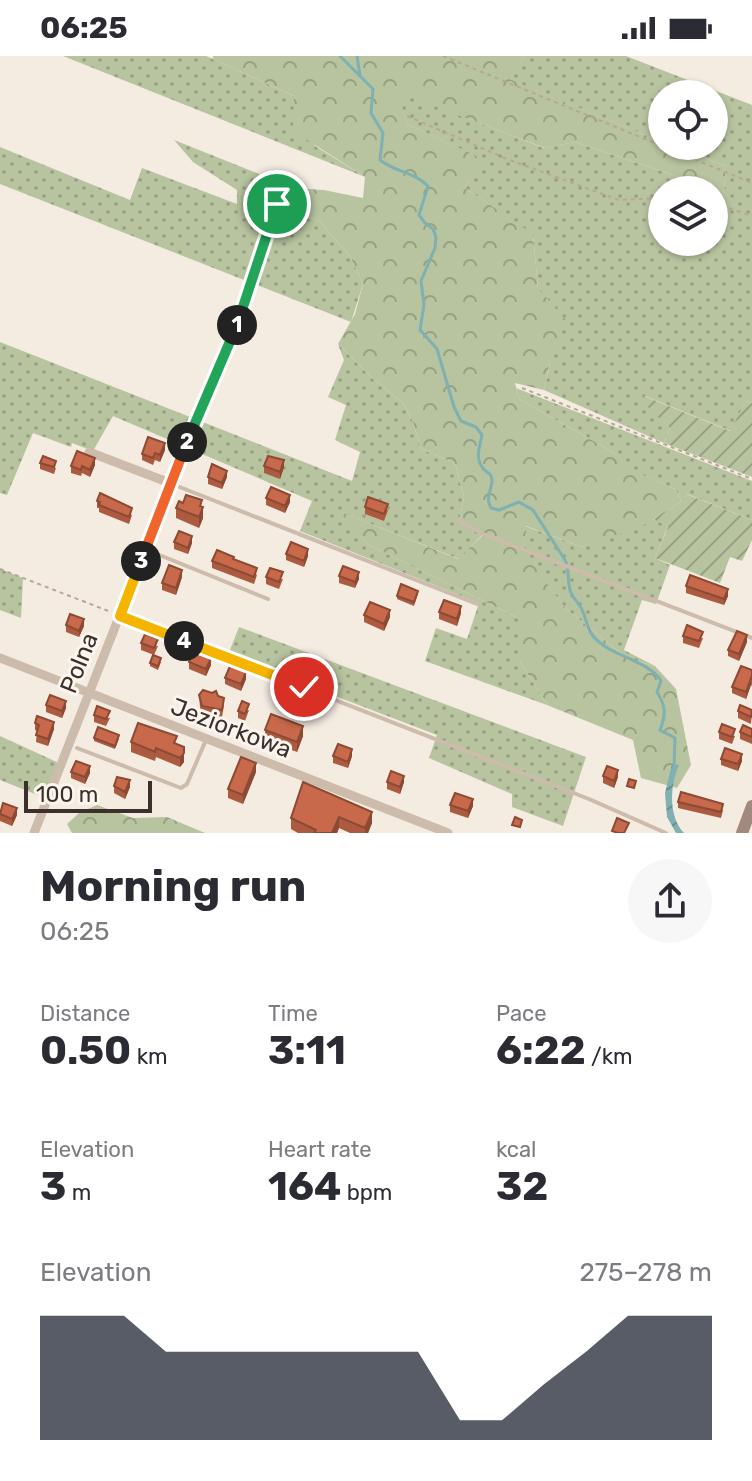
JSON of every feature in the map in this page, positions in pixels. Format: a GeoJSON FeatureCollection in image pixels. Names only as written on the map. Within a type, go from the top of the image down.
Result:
{"type":"FeatureCollection","features":[{"type":"Feature","properties":{"kind":"street","name":"Polna"},"geometry":{"type":"LineString","coordinates":[[34,833],[197,419]]}},
{"type":"Feature","properties":{"kind":"street"},"geometry":{"type":"LineString","coordinates":[[89,452],[170,483]]}},
{"type":"Feature","properties":{"kind":"street","name":"Jeziorkowa"},"geometry":{"type":"LineString","coordinates":[[0,658],[448,833]]}},
{"type":"Feature","properties":{"kind":"street"},"geometry":{"type":"LineString","coordinates":[[742,833],[752,806]]}},
{"type":"Feature","properties":{"kind":"lane"},"geometry":{"type":"LineString","coordinates":[[170,483],[477,604]]}},
{"type":"Feature","properties":{"kind":"lane"},"geometry":{"type":"LineString","coordinates":[[459,521],[483,534],[752,638]]}},
{"type":"Feature","properties":{"kind":"lane"},"geometry":{"type":"LineString","coordinates":[[145,549],[268,599]]}},
{"type":"Feature","properties":{"kind":"lane"},"geometry":{"type":"LineString","coordinates":[[120,616],[589,799],[666,833]]}},
{"type":"Feature","properties":{"kind":"lane"},"geometry":{"type":"LineString","coordinates":[[77,748],[181,788],[187,784],[206,740]]}},
{"type":"Feature","properties":{"kind":"path"},"geometry":{"type":"LineString","coordinates":[[443,56],[752,183]]}},
{"type":"Feature","properties":{"kind":"path"},"geometry":{"type":"LineString","coordinates":[[407,116],[507,159],[619,200],[648,199]]}},
{"type":"Feature","properties":{"kind":"path"},"geometry":{"type":"LineString","coordinates":[[197,419],[239,319],[277,204]]}},
{"type":"Feature","properties":{"kind":"path"},"geometry":{"type":"LineString","coordinates":[[728,208],[752,216]]}},
{"type":"Feature","properties":{"kind":"path"},"geometry":{"type":"LineString","coordinates":[[522,388],[752,479]]}},
{"type":"Feature","properties":{"kind":"path"},"geometry":{"type":"LineString","coordinates":[[0,569],[120,616]]}},
{"type":"Feature","properties":{"kind":"green space"},"geometry":{"type":"Polygon","coordinates":[[[63,56],[206,56],[294,96],[315,146],[365,177],[63,56]]]}},
{"type":"Feature","properties":{"kind":"green space"},"geometry":{"type":"Polygon","coordinates":[[[213,56],[524,56],[509,79],[648,136],[648,160],[710,160],[726,166],[725,176],[676,176],[575,142],[545,148],[398,92],[407,124],[481,158],[465,188],[533,234],[538,288],[566,320],[550,362],[544,390],[515,383],[519,399],[613,452],[636,472],[675,489],[682,501],[644,525],[582,547],[526,526],[524,552],[565,608],[627,658],[655,666],[676,689],[691,765],[677,788],[641,778],[633,740],[547,705],[520,661],[520,619],[367,544],[339,511],[458,559],[483,535],[459,521],[464,497],[455,463],[421,449],[412,419],[403,403],[338,344],[355,314],[363,284],[350,256],[319,221],[277,204],[271,187],[324,190],[363,198],[365,177],[293,131],[294,96],[213,59],[213,56]]]}},
{"type":"Feature","properties":{"kind":"green space"},"geometry":{"type":"Polygon","coordinates":[[[524,56],[626,56],[688,80],[648,80],[648,136],[508,79],[524,56]]]}},
{"type":"Feature","properties":{"kind":"green space"},"geometry":{"type":"Polygon","coordinates":[[[397,91],[544,148],[575,142],[676,176],[648,176],[648,256],[728,256],[726,166],[710,160],[728,160],[728,96],[752,105],[752,403],[746,401],[731,431],[645,396],[650,409],[670,428],[664,443],[544,390],[550,363],[533,235],[465,188],[480,158],[407,124],[397,91]]]}},
{"type":"Feature","properties":{"kind":"green space"},"geometry":{"type":"Polygon","coordinates":[[[174,140],[294,188],[271,188],[277,204],[319,221],[350,256],[363,284],[351,322],[0,184],[0,147],[130,200],[142,168],[237,204],[237,190],[193,162],[174,140]]]}},
{"type":"Feature","properties":{"kind":"green space"},"geometry":{"type":"Polygon","coordinates":[[[0,342],[352,481],[360,452],[335,440],[346,405],[328,397],[344,360],[338,344],[403,403],[412,419],[421,449],[455,463],[464,497],[459,521],[483,534],[459,559],[341,512],[367,544],[520,619],[520,661],[547,705],[425,661],[436,628],[467,639],[479,603],[300,531],[312,501],[113,416],[93,451],[72,443],[71,447],[33,433],[7,495],[0,493],[0,342]]]}},
{"type":"Feature","properties":{"kind":"green space"},"geometry":{"type":"Polygon","coordinates":[[[516,388],[752,481],[752,520],[687,494],[682,501],[675,489],[635,472],[613,452],[519,399],[516,388]]]}},
{"type":"Feature","properties":{"kind":"green space"},"geometry":{"type":"Polygon","coordinates":[[[644,396],[730,431],[746,401],[752,403],[752,477],[664,443],[670,428],[649,409],[644,396]]]}},
{"type":"Feature","properties":{"kind":"green space"},"geometry":{"type":"Polygon","coordinates":[[[686,494],[752,520],[752,540],[742,561],[730,557],[720,583],[655,558],[668,527],[653,519],[682,501],[686,494]]]}},
{"type":"Feature","properties":{"kind":"green space"},"geometry":{"type":"Polygon","coordinates":[[[653,519],[668,526],[655,558],[670,565],[656,604],[642,600],[624,650],[655,666],[627,658],[565,608],[524,553],[525,526],[582,547],[653,519]]]}},
{"type":"Feature","properties":{"kind":"green space"},"geometry":{"type":"Polygon","coordinates":[[[0,569],[23,578],[21,618],[0,610],[0,569]]]}},
{"type":"Feature","properties":{"kind":"green space"},"geometry":{"type":"Polygon","coordinates":[[[239,627],[586,757],[563,826],[512,807],[512,794],[429,758],[437,735],[228,655],[239,627]]]}},
{"type":"Feature","properties":{"kind":"green space"},"geometry":{"type":"Polygon","coordinates":[[[0,736],[59,763],[45,798],[0,780],[0,736]]]}},
{"type":"Feature","properties":{"kind":"green space"},"geometry":{"type":"Polygon","coordinates":[[[97,805],[133,818],[167,817],[205,833],[72,833],[67,824],[79,813],[97,805]]]}},
{"type":"Feature","properties":{"kind":"water"},"geometry":{"type":"Polygon","coordinates":[[[672,764],[679,765],[672,791],[673,809],[684,833],[676,833],[667,817],[665,793],[672,764]]]}},
{"type":"Feature","properties":{"kind":"building"},"geometry":{"type":"Polygon","coordinates":[[[148,437],[165,443],[160,455],[155,453],[153,458],[142,454],[148,437]]]}},
{"type":"Feature","properties":{"kind":"building"},"geometry":{"type":"Polygon","coordinates":[[[77,451],[95,458],[90,470],[71,466],[77,451]]]}},
{"type":"Feature","properties":{"kind":"building"},"geometry":{"type":"Polygon","coordinates":[[[43,456],[56,461],[54,467],[40,463],[43,456]]]}},
{"type":"Feature","properties":{"kind":"building"},"geometry":{"type":"Polygon","coordinates":[[[268,456],[284,460],[280,472],[264,466],[268,456]]]}},
{"type":"Feature","properties":{"kind":"building"},"geometry":{"type":"Polygon","coordinates":[[[212,464],[227,471],[222,483],[208,477],[212,464]]]}},
{"type":"Feature","properties":{"kind":"building"},"geometry":{"type":"Polygon","coordinates":[[[271,487],[290,495],[285,506],[266,498],[271,487]]]}},
{"type":"Feature","properties":{"kind":"building"},"geometry":{"type":"Polygon","coordinates":[[[100,493],[132,508],[129,517],[99,505],[100,493]]]}},
{"type":"Feature","properties":{"kind":"building"},"geometry":{"type":"Polygon","coordinates":[[[186,495],[202,500],[199,517],[176,508],[179,501],[183,503],[186,495]]]}},
{"type":"Feature","properties":{"kind":"building"},"geometry":{"type":"Polygon","coordinates":[[[368,497],[388,504],[384,514],[365,507],[368,497]]]}},
{"type":"Feature","properties":{"kind":"building"},"geometry":{"type":"Polygon","coordinates":[[[179,531],[192,536],[188,548],[174,542],[179,531]]]}},
{"type":"Feature","properties":{"kind":"building"},"geometry":{"type":"Polygon","coordinates":[[[291,542],[308,549],[304,561],[286,554],[291,542]]]}},
{"type":"Feature","properties":{"kind":"building"},"geometry":{"type":"Polygon","coordinates":[[[217,550],[257,568],[254,577],[212,561],[217,550]]]}},
{"type":"Feature","properties":{"kind":"building"},"geometry":{"type":"Polygon","coordinates":[[[169,565],[182,570],[176,588],[162,583],[169,565]]]}},
{"type":"Feature","properties":{"kind":"building"},"geometry":{"type":"Polygon","coordinates":[[[343,566],[359,572],[355,582],[339,576],[343,566]]]}},
{"type":"Feature","properties":{"kind":"building"},"geometry":{"type":"Polygon","coordinates":[[[270,568],[283,572],[279,582],[266,577],[270,568]]]}},
{"type":"Feature","properties":{"kind":"building"},"geometry":{"type":"Polygon","coordinates":[[[690,575],[728,589],[724,599],[686,586],[690,575]]]}},
{"type":"Feature","properties":{"kind":"building"},"geometry":{"type":"Polygon","coordinates":[[[401,584],[418,591],[414,602],[397,596],[401,584]]]}},
{"type":"Feature","properties":{"kind":"building"},"geometry":{"type":"Polygon","coordinates":[[[444,600],[461,606],[457,619],[439,612],[444,600]]]}},
{"type":"Feature","properties":{"kind":"building"},"geometry":{"type":"Polygon","coordinates":[[[370,602],[390,610],[384,624],[364,615],[370,602]]]}},
{"type":"Feature","properties":{"kind":"building"},"geometry":{"type":"Polygon","coordinates":[[[70,614],[84,619],[79,631],[66,625],[70,614]]]}},
{"type":"Feature","properties":{"kind":"building"},"geometry":{"type":"Polygon","coordinates":[[[687,625],[703,632],[699,641],[683,636],[687,625]]]}},
{"type":"Feature","properties":{"kind":"building"},"geometry":{"type":"Polygon","coordinates":[[[737,631],[747,635],[739,654],[728,650],[737,631]]]}},
{"type":"Feature","properties":{"kind":"building"},"geometry":{"type":"Polygon","coordinates":[[[145,634],[158,639],[154,648],[141,643],[145,634]]]}},
{"type":"Feature","properties":{"kind":"building"},"geometry":{"type":"Polygon","coordinates":[[[193,651],[211,658],[206,669],[189,662],[193,651]]]}},
{"type":"Feature","properties":{"kind":"building"},"geometry":{"type":"Polygon","coordinates":[[[153,655],[161,658],[158,666],[150,663],[153,655]]]}},
{"type":"Feature","properties":{"kind":"building"},"geometry":{"type":"Polygon","coordinates":[[[230,666],[246,672],[241,684],[225,678],[230,666]]]}},
{"type":"Feature","properties":{"kind":"building"},"geometry":{"type":"Polygon","coordinates":[[[741,666],[752,670],[746,692],[732,687],[741,666]]]}},
{"type":"Feature","properties":{"kind":"building"},"geometry":{"type":"Polygon","coordinates":[[[203,690],[216,691],[218,696],[224,698],[222,710],[202,706],[199,695],[203,690]]]}},
{"type":"Feature","properties":{"kind":"building"},"geometry":{"type":"Polygon","coordinates":[[[295,693],[308,697],[303,713],[289,708],[295,693]]]}},
{"type":"Feature","properties":{"kind":"building"},"geometry":{"type":"Polygon","coordinates":[[[50,695],[66,701],[62,711],[46,705],[50,695]]]}},
{"type":"Feature","properties":{"kind":"building"},"geometry":{"type":"Polygon","coordinates":[[[242,701],[249,704],[245,714],[238,711],[242,701]]]}},
{"type":"Feature","properties":{"kind":"building"},"geometry":{"type":"Polygon","coordinates":[[[740,705],[752,710],[751,717],[738,711],[740,705]]]}},
{"type":"Feature","properties":{"kind":"building"},"geometry":{"type":"Polygon","coordinates":[[[97,706],[110,711],[106,719],[94,715],[97,706]]]}},
{"type":"Feature","properties":{"kind":"building"},"geometry":{"type":"Polygon","coordinates":[[[271,714],[303,726],[297,742],[265,730],[271,714]]]}},
{"type":"Feature","properties":{"kind":"building"},"geometry":{"type":"Polygon","coordinates":[[[37,716],[54,722],[48,739],[36,735],[39,725],[35,723],[37,716]]]}},
{"type":"Feature","properties":{"kind":"building"},"geometry":{"type":"Polygon","coordinates":[[[138,723],[177,736],[174,743],[184,747],[184,753],[180,758],[131,742],[138,723]]]}},
{"type":"Feature","properties":{"kind":"building"},"geometry":{"type":"Polygon","coordinates":[[[722,724],[735,729],[732,737],[719,732],[722,724]]]}},
{"type":"Feature","properties":{"kind":"building"},"geometry":{"type":"Polygon","coordinates":[[[743,725],[752,729],[752,737],[740,732],[743,725]]]}},
{"type":"Feature","properties":{"kind":"building"},"geometry":{"type":"Polygon","coordinates":[[[98,727],[119,735],[115,746],[94,738],[98,727]]]}},
{"type":"Feature","properties":{"kind":"building"},"geometry":{"type":"Polygon","coordinates":[[[338,744],[352,749],[348,762],[333,756],[338,744]]]}},
{"type":"Feature","properties":{"kind":"building"},"geometry":{"type":"Polygon","coordinates":[[[725,748],[742,754],[738,764],[721,759],[725,748]]]}},
{"type":"Feature","properties":{"kind":"building"},"geometry":{"type":"Polygon","coordinates":[[[241,757],[256,763],[243,795],[228,789],[241,757]]]}},
{"type":"Feature","properties":{"kind":"building"},"geometry":{"type":"Polygon","coordinates":[[[76,761],[90,766],[85,777],[71,772],[76,761]]]}},
{"type":"Feature","properties":{"kind":"building"},"geometry":{"type":"Polygon","coordinates":[[[607,766],[618,770],[614,781],[603,776],[607,766]]]}},
{"type":"Feature","properties":{"kind":"building"},"geometry":{"type":"Polygon","coordinates":[[[391,771],[404,776],[400,787],[387,782],[391,771]]]}},
{"type":"Feature","properties":{"kind":"building"},"geometry":{"type":"Polygon","coordinates":[[[117,777],[130,780],[125,792],[114,786],[117,777]]]}},
{"type":"Feature","properties":{"kind":"building"},"geometry":{"type":"Polygon","coordinates":[[[629,779],[636,781],[634,788],[627,786],[629,779]]]}},
{"type":"Feature","properties":{"kind":"building"},"geometry":{"type":"Polygon","coordinates":[[[303,782],[372,812],[365,828],[339,817],[332,833],[314,833],[316,830],[291,818],[303,782]]]}},
{"type":"Feature","properties":{"kind":"building"},"geometry":{"type":"Polygon","coordinates":[[[681,792],[723,804],[721,812],[678,802],[681,792]]]}},
{"type":"Feature","properties":{"kind":"building"},"geometry":{"type":"Polygon","coordinates":[[[455,793],[473,799],[468,811],[450,805],[455,793]]]}},
{"type":"Feature","properties":{"kind":"building"},"geometry":{"type":"Polygon","coordinates":[[[3,803],[17,808],[12,819],[0,814],[3,803]]]}},
{"type":"Feature","properties":{"kind":"building"},"geometry":{"type":"Polygon","coordinates":[[[515,817],[522,820],[520,827],[512,825],[515,817]]]}},
{"type":"Feature","properties":{"kind":"building"},"geometry":{"type":"Polygon","coordinates":[[[617,818],[629,823],[624,833],[612,831],[617,818]]]}},
{"type":"Feature","properties":{"kind":"waterway"},"geometry":{"type":"LineString","coordinates":[[340,56],[373,89],[371,113],[383,133],[380,160],[428,186],[419,215],[433,229],[436,237],[435,248],[421,281],[424,305],[420,330],[437,349],[461,421],[476,427],[482,435],[479,459],[492,480],[488,498],[491,508],[499,510],[519,502],[533,510],[565,560],[571,592],[593,636],[609,649],[648,668],[661,681],[657,692],[664,711],[660,730],[675,738],[674,768]]}},
{"type":"Feature","properties":{"kind":"waterway"},"geometry":{"type":"LineString","coordinates":[[357,56],[360,76]]}},
{"type":"Feature","properties":{"kind":"route"},"geometry":{"type":"LineString","coordinates":[[277,204],[239,319],[170,483],[120,616],[304,687]]}}]}
